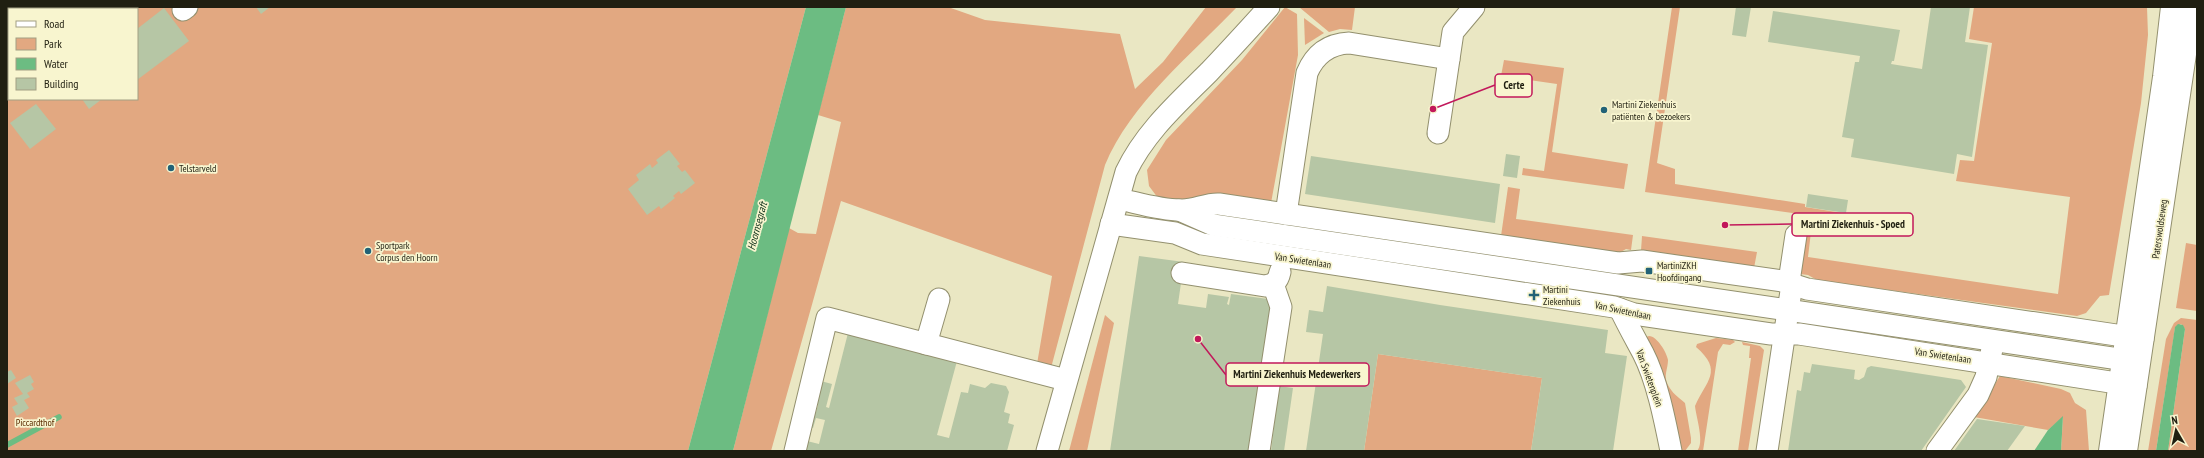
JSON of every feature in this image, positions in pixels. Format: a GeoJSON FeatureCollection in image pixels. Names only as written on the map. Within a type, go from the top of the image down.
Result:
{"type":"FeatureCollection","features":[{"type":"Feature","properties":{"kind":"main road","name":"Paterswoldseweg"},"geometry":{"type":"LineString","coordinates":[[2135,338],[2172,7]]}},
{"type":"Feature","properties":{"kind":"main road","name":"Paterswoldseweg"},"geometry":{"type":"LineString","coordinates":[[2126,451],[2128,384],[2131,360],[2192,7]]}},
{"type":"Feature","properties":{"kind":"main road","name":"Paterswoldseweg"},"geometry":{"type":"LineString","coordinates":[[2110,451],[2128,384]]}},
{"type":"Feature","properties":{"kind":"street"},"geometry":{"type":"LineString","coordinates":[[1047,451],[1126,172],[1146,137],[1229,52],[1269,7]]}},
{"type":"Feature","properties":{"kind":"street"},"geometry":{"type":"LineString","coordinates":[[1438,133],[1453,32],[1474,7]]}},
{"type":"Feature","properties":{"kind":"street"},"geometry":{"type":"LineString","coordinates":[[1182,273],[1265,286],[1273,284],[1279,279],[1307,73],[1311,63],[1318,55],[1338,44],[1349,43],[1449,59]]}},
{"type":"Feature","properties":{"kind":"street"},"geometry":{"type":"LineString","coordinates":[[1119,199],[1180,210],[1196,209],[1211,204],[1618,263],[1642,261],[1790,284],[1807,289],[2135,338]]}},
{"type":"Feature","properties":{"kind":"street"},"geometry":{"type":"LineString","coordinates":[[1180,210],[1213,225]]}},
{"type":"Feature","properties":{"kind":"street","name":"Van Swietenlaan"},"geometry":{"type":"LineString","coordinates":[[1112,224],[1175,233],[1202,244],[1620,309],[1634,314],[1765,333],[1800,334],[1887,346],[2128,384]]}},
{"type":"Feature","properties":{"kind":"street"},"geometry":{"type":"LineString","coordinates":[[1175,233],[1213,225]]}},
{"type":"Feature","properties":{"kind":"street","name":"Van Swietenlaan"},"geometry":{"type":"LineString","coordinates":[[1213,225],[1993,341],[2131,360]]}},
{"type":"Feature","properties":{"kind":"street"},"geometry":{"type":"LineString","coordinates":[[1767,451],[1788,310],[1796,235]]}},
{"type":"Feature","properties":{"kind":"street"},"geometry":{"type":"LineString","coordinates":[[1259,451],[1281,307],[1273,284]]}},
{"type":"Feature","properties":{"kind":"street"},"geometry":{"type":"LineString","coordinates":[[926,344],[939,299]]}},
{"type":"Feature","properties":{"kind":"street","name":"Van Swietenplein"},"geometry":{"type":"LineString","coordinates":[[1620,309],[1633,338],[1643,354],[1664,417],[1671,451]]}},
{"type":"Feature","properties":{"kind":"street"},"geometry":{"type":"LineString","coordinates":[[1933,353],[1939,309]]}},
{"type":"Feature","properties":{"kind":"street"},"geometry":{"type":"LineString","coordinates":[[795,451],[827,318],[1066,380]]}},
{"type":"Feature","properties":{"kind":"street"},"geometry":{"type":"LineString","coordinates":[[1937,451],[1978,395],[1986,377],[1993,341]]}},
{"type":"Feature","properties":{"kind":"green space","name":"Sportpark Corpus den Hoorn"},"geometry":{"type":"Polygon","coordinates":[[[7,7],[806,7],[688,451],[7,451],[7,7]]]}},
{"type":"Feature","properties":{"kind":"green space"},"geometry":{"type":"Polygon","coordinates":[[[846,7],[948,7],[985,20],[1120,34],[1135,89],[1163,62],[1206,7],[1237,7],[1182,62],[1146,101],[1130,121],[1116,143],[1105,165],[1051,368],[1037,364],[1052,276],[841,201],[771,451],[733,451],[789,228],[798,233],[816,234],[841,122],[818,115],[846,7]]]}},
{"type":"Feature","properties":{"kind":"green space"},"geometry":{"type":"Polygon","coordinates":[[[1285,7],[1297,14],[1298,55],[1271,203],[1193,203],[1158,198],[1149,186],[1147,170],[1166,140],[1242,60],[1285,7]]]}},
{"type":"Feature","properties":{"kind":"green space"},"geometry":{"type":"Polygon","coordinates":[[[1299,7],[1355,7],[1352,30],[1340,29],[1329,32],[1299,7]]]}},
{"type":"Feature","properties":{"kind":"green space"},"geometry":{"type":"Polygon","coordinates":[[[1672,7],[1680,7],[1657,163],[1675,169],[1675,184],[1805,204],[1805,207],[1849,214],[1848,221],[1813,215],[1808,257],[2058,294],[2070,197],[1956,181],[1960,160],[1974,161],[1992,43],[1969,39],[1974,7],[2147,7],[2148,35],[2141,103],[2109,295],[2100,296],[2086,313],[2077,316],[1817,280],[1808,275],[1800,274],[1807,215],[1645,192],[1672,7]]]}},
{"type":"Feature","properties":{"kind":"green space"},"geometry":{"type":"Polygon","coordinates":[[[1304,18],[1324,33],[1305,45],[1304,18]]]}},
{"type":"Feature","properties":{"kind":"green space"},"geometry":{"type":"Polygon","coordinates":[[[1504,60],[1564,68],[1552,152],[1628,164],[1624,189],[1522,175],[1523,168],[1544,171],[1557,84],[1501,76],[1504,60]]]}},
{"type":"Feature","properties":{"kind":"green space"},"geometry":{"type":"Polygon","coordinates":[[[1508,187],[1520,189],[1516,219],[1633,235],[1631,250],[1626,249],[1619,253],[1501,236],[1508,187]]]}},
{"type":"Feature","properties":{"kind":"green space"},"geometry":{"type":"Polygon","coordinates":[[[1642,236],[1757,252],[1754,268],[1641,251],[1642,236]]]}},
{"type":"Feature","properties":{"kind":"green space"},"geometry":{"type":"Polygon","coordinates":[[[2186,243],[2197,245],[2197,311],[2176,308],[2186,243]]]}},
{"type":"Feature","properties":{"kind":"green space"},"geometry":{"type":"Polygon","coordinates":[[[1105,315],[1114,323],[1087,451],[1069,451],[1105,315]]]}},
{"type":"Feature","properties":{"kind":"green space"},"geometry":{"type":"Polygon","coordinates":[[[2181,318],[2197,320],[2197,451],[2168,451],[2185,329],[2181,324],[2175,328],[2156,451],[2148,451],[2166,339],[2174,323],[2181,318]]]}},
{"type":"Feature","properties":{"kind":"green space"},"geometry":{"type":"Polygon","coordinates":[[[1649,336],[1655,339],[1664,349],[1668,360],[1666,376],[1667,382],[1673,393],[1685,403],[1691,443],[1685,451],[1675,451],[1646,337],[1649,336]]]}},
{"type":"Feature","properties":{"kind":"green space"},"geometry":{"type":"Polygon","coordinates":[[[1716,338],[1733,340],[1735,342],[1730,345],[1723,344],[1718,352],[1703,451],[1697,451],[1700,436],[1695,406],[1708,383],[1711,370],[1704,355],[1696,347],[1697,344],[1716,338]]]}},
{"type":"Feature","properties":{"kind":"green space"},"geometry":{"type":"Polygon","coordinates":[[[1742,342],[1760,346],[1764,350],[1748,451],[1738,451],[1751,358],[1749,358],[1750,346],[1743,345],[1742,342]]]}},
{"type":"Feature","properties":{"kind":"green space"},"geometry":{"type":"Polygon","coordinates":[[[1378,354],[1542,378],[1531,451],[1364,451],[1378,354]]]}},
{"type":"Feature","properties":{"kind":"green space"},"geometry":{"type":"Polygon","coordinates":[[[2000,376],[2061,389],[2070,393],[2075,403],[2086,410],[2089,451],[2061,451],[2063,417],[2048,430],[1974,417],[2000,376]]]}},
{"type":"Feature","properties":{"kind":"water","name":"Hoornsegraft"},"geometry":{"type":"Polygon","coordinates":[[[806,7],[846,7],[733,451],[688,451],[806,7]]]}},
{"type":"Feature","properties":{"kind":"water"},"geometry":{"type":"Polygon","coordinates":[[[2178,324],[2183,325],[2185,329],[2168,451],[2156,451],[2175,327],[2178,324]]]}},
{"type":"Feature","properties":{"kind":"water"},"geometry":{"type":"Polygon","coordinates":[[[2063,416],[2061,451],[2034,451],[2048,430],[2063,416]]]}},
{"type":"Feature","properties":{"kind":"building"},"geometry":{"type":"Polygon","coordinates":[[[256,7],[270,7],[261,14],[256,7]]]}},
{"type":"Feature","properties":{"kind":"building"},"geometry":{"type":"Polygon","coordinates":[[[1736,7],[1751,7],[1746,37],[1732,35],[1736,7]]]}},
{"type":"Feature","properties":{"kind":"building"},"geometry":{"type":"Polygon","coordinates":[[[1931,7],[1970,7],[1965,42],[1988,45],[1972,157],[1957,154],[1954,174],[1851,157],[1854,139],[1842,137],[1855,62],[1859,62],[1860,56],[1768,42],[1773,11],[1900,30],[1894,61],[1892,61],[1891,64],[1922,69],[1931,7]]]}},
{"type":"Feature","properties":{"kind":"building"},"geometry":{"type":"Polygon","coordinates":[[[164,8],[189,41],[138,79],[138,28],[164,8]]]}},
{"type":"Feature","properties":{"kind":"building"},"geometry":{"type":"Polygon","coordinates":[[[83,100],[101,100],[89,109],[83,100]]]}},
{"type":"Feature","properties":{"kind":"building"},"geometry":{"type":"Polygon","coordinates":[[[36,104],[56,129],[30,149],[10,123],[36,104]]]}},
{"type":"Feature","properties":{"kind":"building"},"geometry":{"type":"Polygon","coordinates":[[[669,150],[680,164],[677,166],[682,172],[685,170],[695,183],[681,194],[679,191],[673,196],[675,198],[661,209],[659,206],[647,215],[628,189],[639,180],[636,175],[650,164],[652,168],[658,163],[656,160],[669,150]]]}},
{"type":"Feature","properties":{"kind":"building"},"geometry":{"type":"Polygon","coordinates":[[[1506,154],[1520,156],[1517,178],[1503,176],[1506,154]]]}},
{"type":"Feature","properties":{"kind":"building"},"geometry":{"type":"Polygon","coordinates":[[[1311,156],[1500,184],[1495,223],[1305,194],[1311,156]]]}},
{"type":"Feature","properties":{"kind":"building"},"geometry":{"type":"Polygon","coordinates":[[[1808,194],[1848,200],[1846,213],[1806,207],[1808,194]]]}},
{"type":"Feature","properties":{"kind":"building"},"geometry":{"type":"Polygon","coordinates":[[[1139,256],[1184,262],[1178,304],[1206,308],[1208,294],[1229,297],[1227,304],[1229,305],[1231,294],[1276,300],[1253,451],[1110,451],[1139,256]]]}},
{"type":"Feature","properties":{"kind":"building"},"geometry":{"type":"Polygon","coordinates":[[[1327,286],[1440,305],[1608,330],[1605,353],[1627,356],[1613,451],[1531,451],[1542,378],[1378,354],[1364,451],[1306,451],[1323,334],[1306,332],[1309,310],[1323,312],[1327,286]]]}},
{"type":"Feature","properties":{"kind":"building"},"geometry":{"type":"Polygon","coordinates":[[[848,333],[957,361],[937,435],[949,438],[961,392],[968,393],[970,384],[985,388],[991,383],[1006,386],[1009,392],[1004,412],[1010,414],[1008,423],[1014,425],[1007,451],[805,451],[807,441],[819,444],[825,420],[816,418],[813,428],[805,425],[809,410],[816,412],[818,405],[811,403],[817,380],[832,384],[826,407],[829,408],[848,333]]]}},
{"type":"Feature","properties":{"kind":"building"},"geometry":{"type":"Polygon","coordinates":[[[1812,364],[1855,370],[1854,379],[1859,380],[1864,377],[1867,368],[1871,366],[1961,380],[1966,387],[1921,451],[1788,451],[1797,390],[1801,391],[1804,372],[1810,373],[1812,364]]]}},
{"type":"Feature","properties":{"kind":"building"},"geometry":{"type":"Polygon","coordinates":[[[11,370],[16,378],[7,384],[7,372],[11,370]]]}},
{"type":"Feature","properties":{"kind":"building"},"geometry":{"type":"Polygon","coordinates":[[[30,375],[34,382],[31,384],[34,389],[27,393],[30,397],[24,400],[29,408],[17,416],[12,407],[18,404],[14,398],[23,394],[15,383],[30,375]]]}},
{"type":"Feature","properties":{"kind":"building"},"geometry":{"type":"Polygon","coordinates":[[[1279,386],[1293,388],[1284,451],[1271,451],[1279,386]]]}},
{"type":"Feature","properties":{"kind":"building"},"geometry":{"type":"Polygon","coordinates":[[[1977,419],[2025,426],[2007,451],[1954,451],[1977,419]]]}},
{"type":"Feature","properties":{"kind":"waterway"},"geometry":{"type":"LineString","coordinates":[[7,445],[59,417]]}},
{"type":"Feature","properties":{"kind":"place","name":"Certe"},"geometry":{"type":"Point","coordinates":[1433,109]}},
{"type":"Feature","properties":{"kind":"place","name":"Martini Ziekenhuis patiënten & bezoekers"},"geometry":{"type":"Point","coordinates":[1604,110]}},
{"type":"Feature","properties":{"kind":"place","name":"Telstarveld"},"geometry":{"type":"Point","coordinates":[171,168]}},
{"type":"Feature","properties":{"kind":"place","name":"Martini Ziekenhuis - Spoed"},"geometry":{"type":"Point","coordinates":[1725,225]}},
{"type":"Feature","properties":{"kind":"place","name":"Sportpark Corpus den Hoorn"},"geometry":{"type":"Point","coordinates":[368,251]}},
{"type":"Feature","properties":{"kind":"place","name":"MartiniZKH Hoofdingang"},"geometry":{"type":"Point","coordinates":[1649,271]}},
{"type":"Feature","properties":{"kind":"place","name":"Martini Ziekenhuis"},"geometry":{"type":"Point","coordinates":[1534,295]}},
{"type":"Feature","properties":{"kind":"place","name":"Martini Ziekenhuis Medewerkers"},"geometry":{"type":"Point","coordinates":[1198,339]}},
{"type":"Feature","properties":{"kind":"park label","name":"Piccardthof"},"geometry":{"type":"Point","coordinates":[35,422]}}]}
